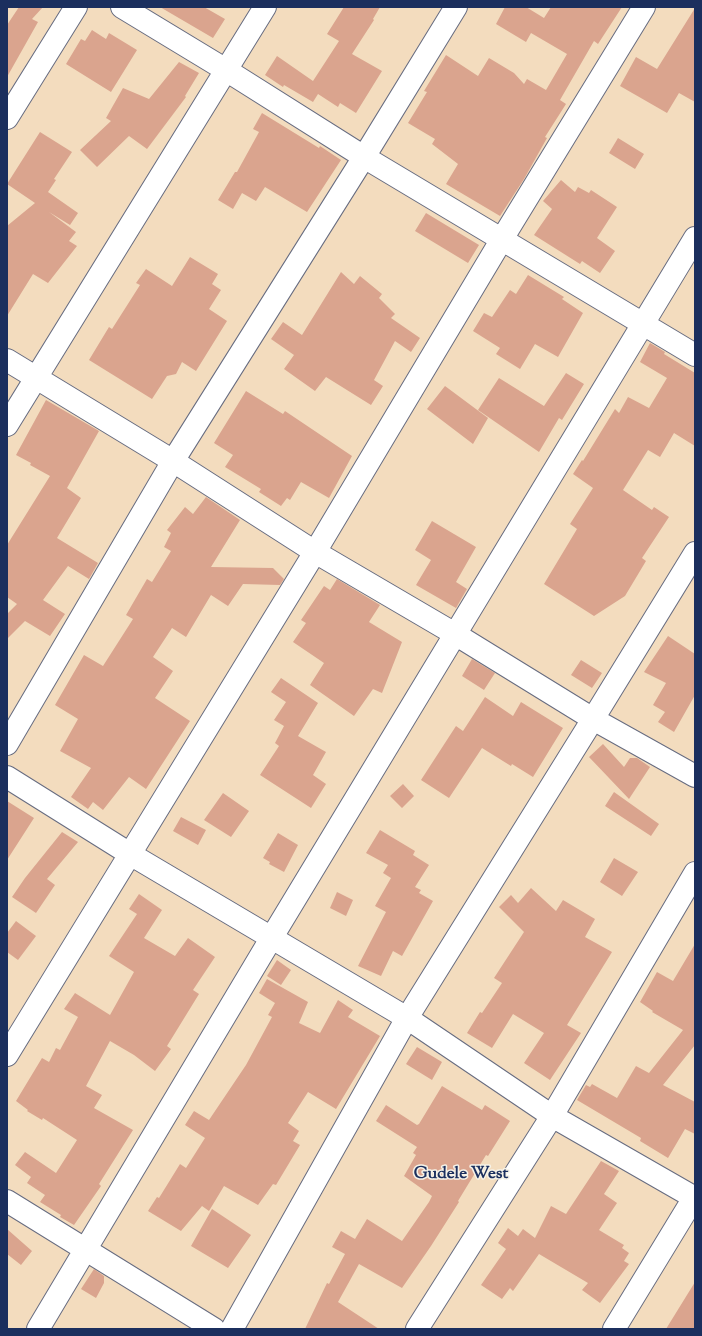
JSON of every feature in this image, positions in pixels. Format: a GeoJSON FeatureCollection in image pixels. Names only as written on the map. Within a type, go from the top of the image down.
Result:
{"type":"FeatureCollection","features":[{"type":"Feature","properties":{"kind":"street"},"geometry":{"type":"LineString","coordinates":[[7,118],[76,7]]}},
{"type":"Feature","properties":{"kind":"street"},"geometry":{"type":"LineString","coordinates":[[122,7],[226,70],[364,157],[695,355]]}},
{"type":"Feature","properties":{"kind":"street"},"geometry":{"type":"LineString","coordinates":[[7,425],[265,7]]}},
{"type":"Feature","properties":{"kind":"street"},"geometry":{"type":"LineString","coordinates":[[7,744],[174,460],[456,7]]}},
{"type":"Feature","properties":{"kind":"street"},"geometry":{"type":"LineString","coordinates":[[7,1055],[315,552],[502,239],[644,7]]}},
{"type":"Feature","properties":{"kind":"street"},"geometry":{"type":"LineString","coordinates":[[38,1329],[272,937],[695,238]]}},
{"type":"Feature","properties":{"kind":"street"},"geometry":{"type":"LineString","coordinates":[[7,360],[174,460],[315,552],[455,634],[593,720],[695,776]]}},
{"type":"Feature","properties":{"kind":"street"},"geometry":{"type":"LineString","coordinates":[[232,1329],[407,1018],[593,720],[695,553]]}},
{"type":"Feature","properties":{"kind":"street"},"geometry":{"type":"LineString","coordinates":[[7,777],[130,854],[407,1018],[552,1116],[695,1197],[614,1329]]}},
{"type":"Feature","properties":{"kind":"street"},"geometry":{"type":"LineString","coordinates":[[417,1329],[552,1116],[695,873]]}},
{"type":"Feature","properties":{"kind":"street"},"geometry":{"type":"LineString","coordinates":[[7,1201],[214,1329]]}},
{"type":"Feature","properties":{"kind":"building"},"geometry":{"type":"Polygon","coordinates":[[[19,7],[43,7],[32,19],[38,22],[7,77],[7,25],[19,7]]]}},
{"type":"Feature","properties":{"kind":"building"},"geometry":{"type":"Polygon","coordinates":[[[160,7],[204,7],[225,19],[213,38],[160,7]]]}},
{"type":"Feature","properties":{"kind":"building"},"geometry":{"type":"Polygon","coordinates":[[[344,7],[380,7],[373,19],[374,20],[352,54],[382,71],[356,113],[340,103],[338,107],[318,94],[313,102],[284,85],[283,87],[265,75],[277,56],[313,81],[339,41],[327,34],[344,7]]]}},
{"type":"Feature","properties":{"kind":"building"},"geometry":{"type":"Polygon","coordinates":[[[505,7],[526,7],[544,18],[551,7],[622,7],[598,44],[594,41],[560,100],[566,104],[545,137],[547,138],[524,179],[500,216],[446,184],[458,164],[432,144],[435,139],[408,123],[427,92],[424,91],[446,55],[478,76],[489,58],[514,73],[524,84],[527,79],[546,90],[567,54],[531,33],[526,42],[496,24],[505,7]]]}},
{"type":"Feature","properties":{"kind":"building"},"geometry":{"type":"Polygon","coordinates":[[[695,8],[695,102],[679,93],[667,113],[620,86],[636,57],[657,69],[695,8]]]}},
{"type":"Feature","properties":{"kind":"building"},"geometry":{"type":"Polygon","coordinates":[[[92,30],[106,39],[109,33],[137,50],[111,92],[66,64],[81,39],[85,41],[92,30]]]}},
{"type":"Feature","properties":{"kind":"building"},"geometry":{"type":"Polygon","coordinates":[[[179,62],[199,73],[185,96],[186,97],[147,149],[129,136],[97,167],[80,150],[111,121],[106,118],[123,88],[149,99],[179,62]]]}},
{"type":"Feature","properties":{"kind":"building"},"geometry":{"type":"Polygon","coordinates":[[[262,113],[319,148],[320,146],[341,160],[307,212],[265,187],[256,201],[242,193],[233,209],[218,200],[235,172],[237,172],[259,132],[253,129],[262,113]]]}},
{"type":"Feature","properties":{"kind":"building"},"geometry":{"type":"Polygon","coordinates":[[[40,132],[72,152],[54,179],[56,180],[48,192],[78,213],[70,225],[49,212],[76,232],[69,241],[77,246],[48,283],[33,274],[7,316],[7,226],[35,203],[7,184],[40,132]]]}},
{"type":"Feature","properties":{"kind":"building"},"geometry":{"type":"Polygon","coordinates":[[[618,138],[644,154],[635,169],[609,153],[618,138]]]}},
{"type":"Feature","properties":{"kind":"building"},"geometry":{"type":"Polygon","coordinates":[[[561,180],[575,192],[578,187],[589,193],[591,190],[617,207],[597,238],[615,251],[600,273],[582,261],[580,264],[534,235],[552,209],[543,201],[561,180]]]}},
{"type":"Feature","properties":{"kind":"building"},"geometry":{"type":"Polygon","coordinates":[[[426,213],[479,245],[468,263],[415,231],[426,213]]]}},
{"type":"Feature","properties":{"kind":"building"},"geometry":{"type":"Polygon","coordinates":[[[190,257],[218,274],[212,284],[221,290],[209,309],[227,321],[196,371],[182,362],[176,374],[167,376],[152,399],[89,360],[109,327],[112,329],[140,285],[136,283],[146,269],[172,286],[190,257]]]}},
{"type":"Feature","properties":{"kind":"building"},"geometry":{"type":"Polygon","coordinates":[[[341,272],[354,284],[360,276],[382,294],[379,298],[395,314],[391,318],[420,338],[411,352],[395,341],[374,380],[383,386],[371,405],[326,377],[315,391],[284,369],[294,355],[271,339],[283,322],[302,335],[341,272]]]}},
{"type":"Feature","properties":{"kind":"building"},"geometry":{"type":"Polygon","coordinates":[[[528,275],[564,297],[562,299],[583,313],[558,357],[535,344],[520,369],[496,354],[500,348],[473,331],[484,313],[492,317],[510,290],[516,294],[528,275]]]}},
{"type":"Feature","properties":{"kind":"building"},"geometry":{"type":"Polygon","coordinates":[[[650,343],[665,352],[664,354],[695,373],[695,446],[674,433],[660,457],[648,450],[623,490],[652,510],[654,507],[669,517],[642,558],[646,561],[625,596],[594,616],[544,584],[577,529],[570,524],[593,488],[573,474],[582,460],[583,461],[615,409],[619,413],[628,397],[649,408],[667,378],[640,362],[650,343]]]}},
{"type":"Feature","properties":{"kind":"building"},"geometry":{"type":"Polygon","coordinates":[[[566,373],[584,384],[562,420],[559,418],[539,452],[478,410],[499,378],[544,406],[566,373]]]}},
{"type":"Feature","properties":{"kind":"building"},"geometry":{"type":"Polygon","coordinates":[[[445,386],[488,418],[473,444],[427,409],[445,386]]]}},
{"type":"Feature","properties":{"kind":"building"},"geometry":{"type":"Polygon","coordinates":[[[246,391],[283,414],[285,411],[352,456],[329,498],[301,482],[290,500],[287,498],[281,506],[259,492],[261,489],[225,467],[233,455],[214,443],[246,391]]]}},
{"type":"Feature","properties":{"kind":"building"},"geometry":{"type":"Polygon","coordinates":[[[46,400],[99,431],[67,488],[81,498],[57,538],[98,563],[89,579],[68,566],[43,600],[65,614],[50,636],[25,621],[7,639],[7,614],[17,604],[7,597],[7,545],[50,476],[16,455],[46,400]]]}},
{"type":"Feature","properties":{"kind":"building"},"geometry":{"type":"Polygon","coordinates":[[[206,497],[240,520],[211,567],[273,568],[284,579],[280,585],[243,584],[228,606],[211,595],[186,637],[172,628],[153,657],[173,671],[155,698],[190,721],[146,789],[129,777],[103,810],[93,802],[88,809],[71,797],[91,768],[60,751],[78,719],[55,705],[84,655],[103,666],[133,619],[126,615],[147,579],[152,582],[171,551],[164,547],[171,533],[167,530],[185,507],[193,514],[206,497]]]}},
{"type":"Feature","properties":{"kind":"building"},"geometry":{"type":"Polygon","coordinates":[[[432,521],[476,547],[456,582],[467,589],[456,608],[416,585],[431,560],[415,550],[432,521]]]}},
{"type":"Feature","properties":{"kind":"building"},"geometry":{"type":"Polygon","coordinates":[[[337,579],[380,605],[369,622],[402,642],[382,693],[373,689],[354,716],[310,685],[324,663],[293,642],[306,623],[301,620],[324,586],[330,590],[337,579]]]}},
{"type":"Feature","properties":{"kind":"building"},"geometry":{"type":"Polygon","coordinates":[[[668,636],[695,654],[695,695],[674,732],[658,722],[665,712],[653,705],[666,683],[644,672],[668,636]]]}},
{"type":"Feature","properties":{"kind":"building"},"geometry":{"type":"Polygon","coordinates":[[[472,659],[495,673],[484,690],[462,676],[472,659]]]}},
{"type":"Feature","properties":{"kind":"building"},"geometry":{"type":"Polygon","coordinates":[[[581,660],[602,673],[592,688],[571,675],[581,660]]]}},
{"type":"Feature","properties":{"kind":"building"},"geometry":{"type":"Polygon","coordinates":[[[281,678],[318,703],[298,736],[326,752],[313,775],[326,784],[311,808],[260,775],[279,746],[275,743],[284,726],[274,720],[286,702],[271,692],[281,678]]]}},
{"type":"Feature","properties":{"kind":"building"},"geometry":{"type":"Polygon","coordinates":[[[485,697],[513,716],[521,702],[563,728],[533,777],[512,764],[511,766],[482,748],[449,798],[421,780],[456,726],[463,731],[485,697]]]}},
{"type":"Feature","properties":{"kind":"building"},"geometry":{"type":"Polygon","coordinates":[[[603,744],[624,767],[630,758],[637,758],[650,767],[629,799],[589,757],[603,744]]]}},
{"type":"Feature","properties":{"kind":"building"},"geometry":{"type":"Polygon","coordinates":[[[403,784],[414,796],[402,808],[390,796],[403,784]]]}},
{"type":"Feature","properties":{"kind":"building"},"geometry":{"type":"Polygon","coordinates":[[[614,792],[659,824],[651,836],[605,806],[614,792]]]}},
{"type":"Feature","properties":{"kind":"building"},"geometry":{"type":"Polygon","coordinates":[[[223,793],[249,811],[231,837],[204,820],[223,793]]]}},
{"type":"Feature","properties":{"kind":"building"},"geometry":{"type":"Polygon","coordinates":[[[7,801],[34,818],[7,860],[7,801]]]}},
{"type":"Feature","properties":{"kind":"building"},"geometry":{"type":"Polygon","coordinates":[[[181,817],[206,830],[198,845],[173,831],[181,817]]]}},
{"type":"Feature","properties":{"kind":"building"},"geometry":{"type":"Polygon","coordinates":[[[380,830],[415,851],[413,855],[429,865],[415,887],[421,890],[419,893],[433,901],[402,956],[393,951],[381,976],[358,966],[386,912],[375,906],[391,878],[383,873],[388,865],[366,853],[380,830]]]}},
{"type":"Feature","properties":{"kind":"building"},"geometry":{"type":"Polygon","coordinates":[[[62,832],[78,842],[47,879],[55,885],[36,913],[12,897],[25,878],[62,832]]]}},
{"type":"Feature","properties":{"kind":"building"},"geometry":{"type":"Polygon","coordinates":[[[278,833],[298,845],[284,872],[269,864],[270,862],[263,858],[278,833]]]}},
{"type":"Feature","properties":{"kind":"building"},"geometry":{"type":"Polygon","coordinates":[[[614,858],[638,872],[622,896],[600,882],[614,858]]]}},
{"type":"Feature","properties":{"kind":"building"},"geometry":{"type":"Polygon","coordinates":[[[531,888],[556,911],[563,900],[595,919],[585,937],[612,952],[567,1025],[581,1033],[550,1080],[524,1063],[544,1033],[513,1014],[492,1048],[467,1033],[480,1012],[482,1013],[502,983],[494,978],[524,932],[499,907],[511,895],[518,903],[531,888]]]}},
{"type":"Feature","properties":{"kind":"building"},"geometry":{"type":"Polygon","coordinates":[[[337,892],[353,900],[346,916],[330,908],[337,892]]]}},
{"type":"Feature","properties":{"kind":"building"},"geometry":{"type":"Polygon","coordinates":[[[139,894],[162,910],[144,938],[175,956],[188,938],[215,957],[193,990],[199,994],[167,1046],[171,1049],[155,1071],[134,1055],[110,1041],[86,1086],[102,1095],[94,1108],[133,1130],[99,1184],[101,1186],[74,1225],[60,1217],[61,1215],[40,1202],[45,1195],[27,1183],[31,1177],[15,1165],[25,1152],[56,1173],[77,1140],[43,1118],[42,1120],[27,1111],[28,1110],[16,1101],[42,1058],[49,1062],[56,1048],[60,1050],[78,1017],[64,1009],[75,993],[110,1015],[134,972],[109,956],[137,914],[129,909],[139,894]]]}},
{"type":"Feature","properties":{"kind":"building"},"geometry":{"type":"Polygon","coordinates":[[[16,921],[36,936],[18,960],[7,952],[7,933],[16,921]]]}},
{"type":"Feature","properties":{"kind":"building"},"geometry":{"type":"Polygon","coordinates":[[[695,944],[695,1045],[663,1085],[695,1102],[695,1134],[685,1129],[668,1158],[640,1141],[641,1138],[577,1100],[586,1085],[590,1087],[592,1084],[617,1098],[636,1066],[649,1073],[683,1030],[652,1012],[653,1011],[640,1002],[657,972],[673,981],[695,944]]]}},
{"type":"Feature","properties":{"kind":"building"},"geometry":{"type":"Polygon","coordinates":[[[277,960],[291,970],[281,985],[267,976],[277,960]]]}},
{"type":"Feature","properties":{"kind":"building"},"geometry":{"type":"Polygon","coordinates":[[[267,979],[308,1002],[299,1023],[320,1033],[338,1000],[353,1010],[348,1017],[380,1036],[336,1109],[308,1092],[288,1123],[299,1131],[293,1141],[300,1145],[276,1185],[273,1184],[258,1205],[224,1186],[209,1211],[202,1206],[181,1231],[148,1211],[157,1197],[159,1198],[180,1164],[186,1168],[205,1138],[185,1125],[194,1111],[209,1120],[246,1065],[272,1017],[268,1015],[275,1003],[259,993],[267,979]]]}},
{"type":"Feature","properties":{"kind":"building"},"geometry":{"type":"Polygon","coordinates":[[[417,1047],[442,1062],[432,1080],[406,1064],[417,1047]]]}},
{"type":"Feature","properties":{"kind":"building"},"geometry":{"type":"Polygon","coordinates":[[[442,1086],[482,1110],[485,1105],[510,1121],[488,1156],[486,1155],[458,1201],[459,1202],[402,1288],[359,1264],[338,1302],[379,1329],[305,1329],[327,1283],[329,1284],[345,1254],[332,1247],[341,1231],[355,1239],[367,1219],[402,1241],[429,1202],[432,1196],[404,1176],[416,1155],[413,1153],[417,1147],[376,1121],[386,1105],[417,1125],[419,1124],[442,1086]]]}},
{"type":"Feature","properties":{"kind":"building"},"geometry":{"type":"Polygon","coordinates":[[[601,1161],[619,1171],[604,1194],[617,1203],[599,1230],[624,1245],[622,1248],[629,1253],[624,1261],[629,1264],[600,1303],[582,1290],[588,1283],[539,1254],[513,1291],[510,1288],[502,1299],[481,1285],[506,1249],[498,1243],[508,1228],[518,1236],[523,1229],[535,1238],[551,1206],[566,1214],[601,1161]]]}},
{"type":"Feature","properties":{"kind":"building"},"geometry":{"type":"Polygon","coordinates":[[[212,1209],[251,1235],[228,1268],[191,1246],[212,1209]]]}},
{"type":"Feature","properties":{"kind":"building"},"geometry":{"type":"Polygon","coordinates":[[[7,1229],[32,1251],[21,1265],[7,1254],[7,1229]]]}},
{"type":"Feature","properties":{"kind":"building"},"geometry":{"type":"Polygon","coordinates":[[[94,1269],[104,1276],[104,1283],[96,1298],[81,1289],[94,1269]]]}},
{"type":"Feature","properties":{"kind":"building"},"geometry":{"type":"Polygon","coordinates":[[[695,1282],[695,1329],[666,1329],[695,1282]]]}},
{"type":"Feature","properties":{"kind":"district","name":"Gudele West"},"geometry":{"type":"Point","coordinates":[461,1175]}}]}
